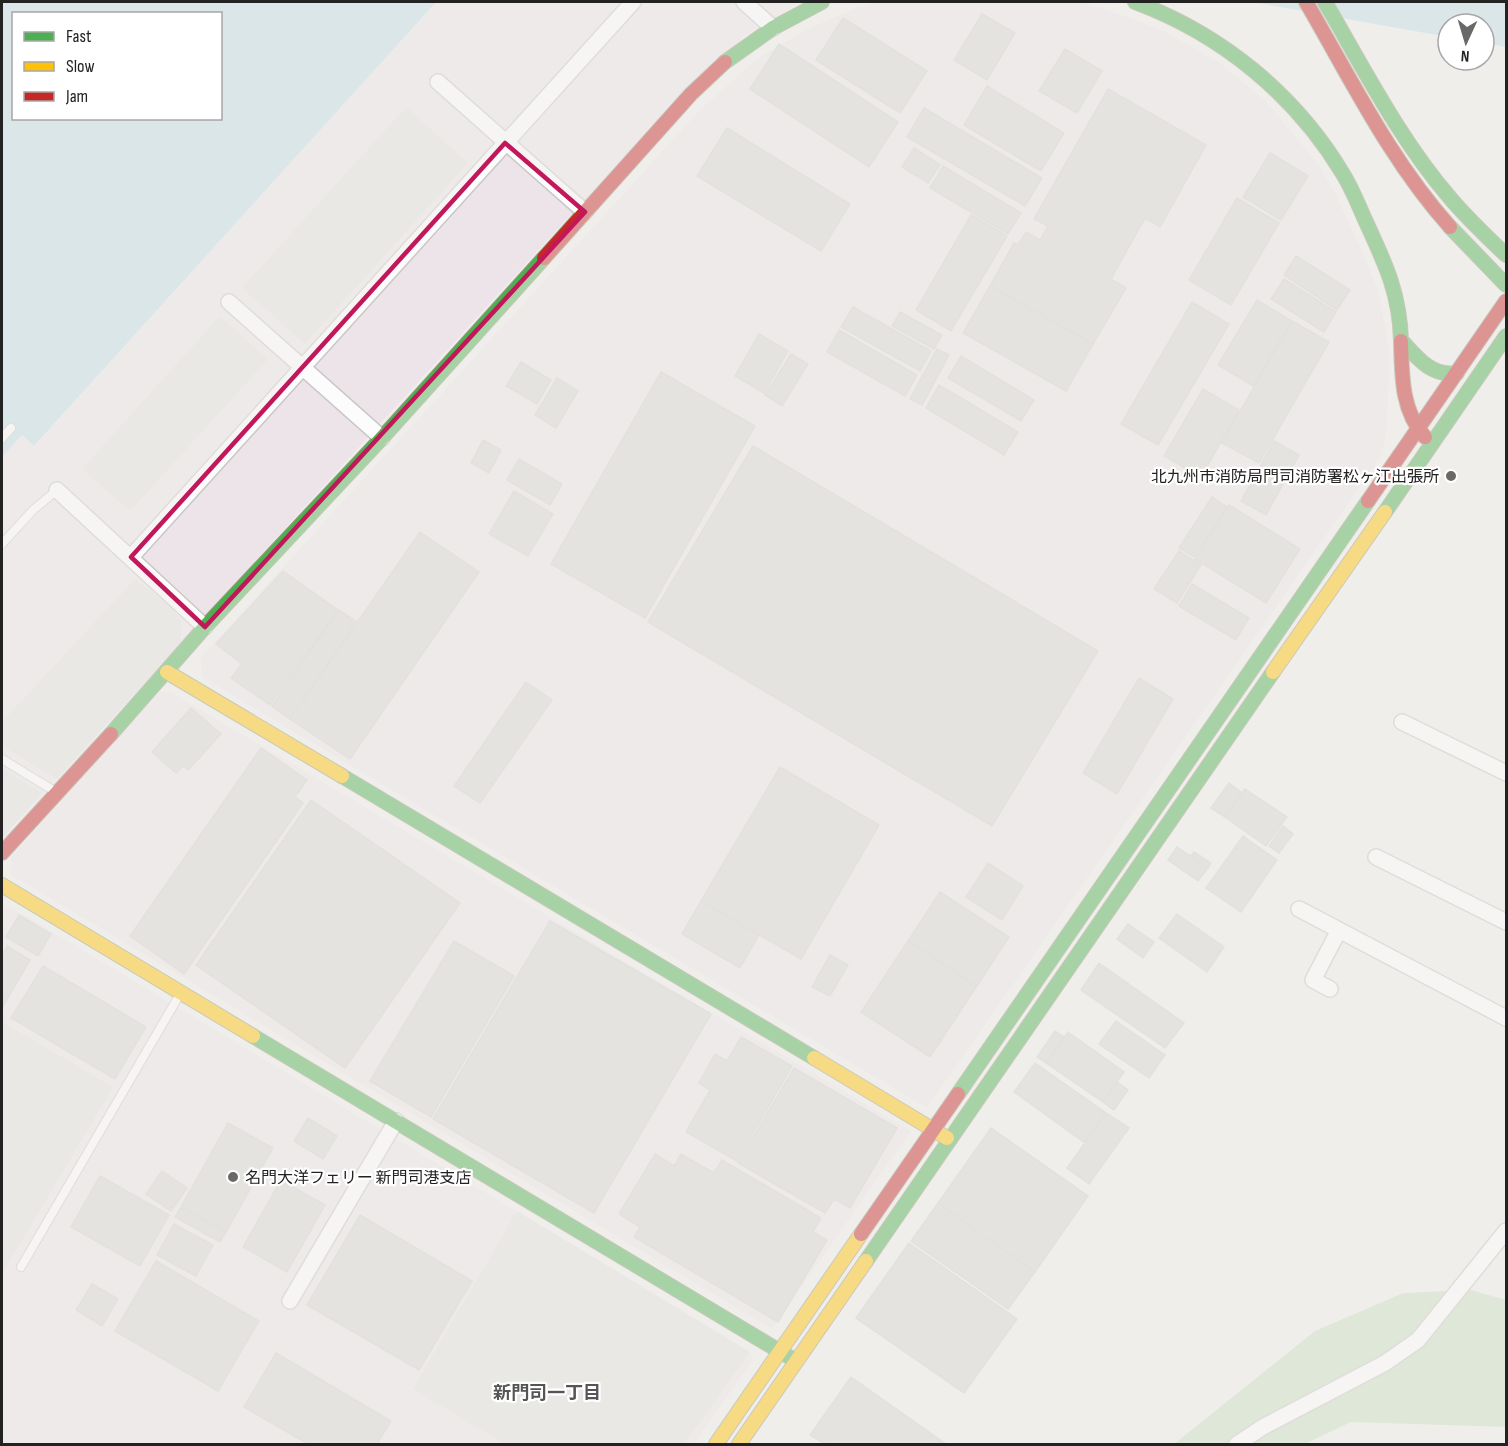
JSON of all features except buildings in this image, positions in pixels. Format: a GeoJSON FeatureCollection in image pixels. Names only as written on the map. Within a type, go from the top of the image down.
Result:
{"type":"FeatureCollection","features":[{"type":"Feature","properties":{"kind":"street"},"geometry":{"type":"LineString","coordinates":[[131,557],[633,2]]}},
{"type":"Feature","properties":{"kind":"street"},"geometry":{"type":"LineString","coordinates":[[744,2],[773,28]]}},
{"type":"Feature","properties":{"kind":"street"},"geometry":{"type":"LineString","coordinates":[[2,853],[167,672],[205,627],[382,438],[691,94],[731,57],[773,28],[822,2]]}},
{"type":"Feature","properties":{"kind":"street"},"geometry":{"type":"LineString","coordinates":[[1135,2],[1186,23],[1223,45],[1261,74],[1321,141],[1346,178],[1387,265],[1399,302],[1404,393],[1408,412],[1417,431],[1433,442]]}},
{"type":"Feature","properties":{"kind":"street"},"geometry":{"type":"LineString","coordinates":[[1306,2],[1407,174],[1435,211],[1506,285]]}},
{"type":"Feature","properties":{"kind":"street"},"geometry":{"type":"LineString","coordinates":[[1325,2],[1405,138],[1429,174],[1456,207],[1506,255]]}},
{"type":"Feature","properties":{"kind":"street"},"geometry":{"type":"LineString","coordinates":[[438,82],[585,212]]}},
{"type":"Feature","properties":{"kind":"street"},"geometry":{"type":"LineString","coordinates":[[716,1444],[1506,301]]}},
{"type":"Feature","properties":{"kind":"street"},"geometry":{"type":"LineString","coordinates":[[229,302],[382,438]]}},
{"type":"Feature","properties":{"kind":"street"},"geometry":{"type":"LineString","coordinates":[[740,1444],[1506,336]]}},
{"type":"Feature","properties":{"kind":"street"},"geometry":{"type":"LineString","coordinates":[[1402,341],[1417,358],[1435,371],[1445,375],[1457,373]]}},
{"type":"Feature","properties":{"kind":"street"},"geometry":{"type":"LineString","coordinates":[[57,490],[205,627]]}},
{"type":"Feature","properties":{"kind":"street"},"geometry":{"type":"LineString","coordinates":[[167,672],[950,1140]]}},
{"type":"Feature","properties":{"kind":"street"},"geometry":{"type":"LineString","coordinates":[[1402,722],[1506,774]]}},
{"type":"Feature","properties":{"kind":"street"},"geometry":{"type":"LineString","coordinates":[[1376,857],[1506,922]]}},
{"type":"Feature","properties":{"kind":"street"},"geometry":{"type":"LineString","coordinates":[[2,886],[797,1362]]}},
{"type":"Feature","properties":{"kind":"street"},"geometry":{"type":"LineString","coordinates":[[1299,909],[1506,1018]]}},
{"type":"Feature","properties":{"kind":"street"},"geometry":{"type":"LineString","coordinates":[[1330,989],[1313,980],[1339,930]]}},
{"type":"Feature","properties":{"kind":"street"},"geometry":{"type":"LineString","coordinates":[[290,1301],[396,1121]]}},
{"type":"Feature","properties":{"kind":"street"},"geometry":{"type":"LineString","coordinates":[[1237,1444],[1263,1427],[1385,1364],[1418,1340],[1506,1231]]}},
{"type":"Feature","properties":{"kind":"lane"},"geometry":{"type":"LineString","coordinates":[[2,438],[10,428]]}},
{"type":"Feature","properties":{"kind":"lane"},"geometry":{"type":"LineString","coordinates":[[2,544],[33,510],[57,490]]}},
{"type":"Feature","properties":{"kind":"lane"},"geometry":{"type":"LineString","coordinates":[[2,759],[57,793]]}},
{"type":"Feature","properties":{"kind":"lane"},"geometry":{"type":"LineString","coordinates":[[21,1267],[181,992]]}},
{"type":"Feature","properties":{"kind":"highlighted area"},"geometry":{"type":"Polygon","coordinates":[[[505,143],[585,212],[205,627],[131,557],[505,143]]]}},
{"type":"Feature","properties":{"kind":"shaded area"},"geometry":{"type":"Polygon","coordinates":[[[436,2],[800,2],[744,37],[565,221],[2,839],[2,457],[22,435],[35,446],[436,2]]]}},
{"type":"Feature","properties":{"kind":"shaded area"},"geometry":{"type":"Polygon","coordinates":[[[879,2],[1081,2],[1164,31],[1220,63],[1268,103],[1320,167],[1335,193],[1379,293],[1390,354],[1387,428],[1382,455],[927,1108],[203,678],[200,658],[700,110],[759,57],[808,29],[853,9],[879,2]]]}},
{"type":"Feature","properties":{"kind":"shaded area"},"geometry":{"type":"Polygon","coordinates":[[[406,107],[468,163],[305,344],[242,288],[406,107]]]}},
{"type":"Feature","properties":{"kind":"shaded area"},"geometry":{"type":"Polygon","coordinates":[[[220,316],[268,359],[130,511],[82,469],[220,316]]]}},
{"type":"Feature","properties":{"kind":"shaded area"},"geometry":{"type":"Polygon","coordinates":[[[135,579],[170,606],[181,619],[181,643],[57,779],[2,746],[2,722],[135,579]]]}},
{"type":"Feature","properties":{"kind":"shaded area"},"geometry":{"type":"Polygon","coordinates":[[[160,692],[171,692],[911,1131],[772,1329],[11,875],[10,858],[160,692]]]}},
{"type":"Feature","properties":{"kind":"shaded area"},"geometry":{"type":"Polygon","coordinates":[[[2,768],[42,793],[2,838],[2,768]]]}},
{"type":"Feature","properties":{"kind":"shaded area"},"geometry":{"type":"Polygon","coordinates":[[[2,904],[26,916],[750,1352],[753,1360],[694,1444],[2,1444],[2,904]]]}},
{"type":"Feature","properties":{"kind":"shaded area"},"geometry":{"type":"Polygon","coordinates":[[[2,1022],[113,1087],[2,1274],[2,1022]]]}},
{"type":"Feature","properties":{"kind":"shaded area"},"geometry":{"type":"Polygon","coordinates":[[[517,1211],[750,1352],[684,1444],[505,1444],[413,1389],[517,1211]]]}},
{"type":"Feature","properties":{"kind":"green space"},"geometry":{"type":"Polygon","coordinates":[[[1471,1290],[1506,1300],[1506,1427],[1351,1422],[1305,1444],[1174,1444],[1315,1331],[1403,1293],[1471,1290]]]}},
{"type":"Feature","properties":{"kind":"water"},"geometry":{"type":"Polygon","coordinates":[[[2,2],[436,2],[34,446],[22,435],[2,457],[2,2]]]}},
{"type":"Feature","properties":{"kind":"water"},"geometry":{"type":"Polygon","coordinates":[[[1252,2],[1506,2],[1506,47],[1496,45],[1496,12],[1436,12],[1436,35],[1252,2]]]}},
{"type":"Feature","properties":{"kind":"traffic: fast"},"geometry":{"type":"LineString","coordinates":[[725,62],[773,28],[822,2]]}},
{"type":"Feature","properties":{"kind":"traffic: fast"},"geometry":{"type":"LineString","coordinates":[[1135,2],[1167,15],[1226,49],[1279,93],[1324,145],[1350,186],[1386,267],[1398,309],[1401,341]]}},
{"type":"Feature","properties":{"kind":"traffic: fast"},"geometry":{"type":"LineString","coordinates":[[1325,2],[1415,153],[1457,206],[1506,255]]}},
{"type":"Feature","properties":{"kind":"traffic: fast"},"geometry":{"type":"LineString","coordinates":[[1450,227],[1506,285]]}},
{"type":"Feature","properties":{"kind":"traffic: fast"},"geometry":{"type":"LineString","coordinates":[[111,734],[205,627],[382,438],[544,258]]}},
{"type":"Feature","properties":{"kind":"traffic: fast"},"geometry":{"type":"LineString","coordinates":[[1385,512],[1506,336]]}},
{"type":"Feature","properties":{"kind":"traffic: fast"},"geometry":{"type":"LineString","coordinates":[[1402,341],[1426,365],[1440,372],[1457,373]]}},
{"type":"Feature","properties":{"kind":"traffic: fast"},"geometry":{"type":"LineString","coordinates":[[958,1094],[1368,501]]}},
{"type":"Feature","properties":{"kind":"traffic: fast"},"geometry":{"type":"LineString","coordinates":[[866,1261],[1273,672]]}},
{"type":"Feature","properties":{"kind":"traffic: fast"},"geometry":{"type":"LineString","coordinates":[[342,776],[814,1058]]}},
{"type":"Feature","properties":{"kind":"traffic: fast"},"geometry":{"type":"LineString","coordinates":[[253,1036],[791,1358]]}},
{"type":"Feature","properties":{"kind":"traffic: slow"},"geometry":{"type":"LineString","coordinates":[[1273,672],[1385,512]]}},
{"type":"Feature","properties":{"kind":"traffic: slow"},"geometry":{"type":"LineString","coordinates":[[167,672],[342,776]]}},
{"type":"Feature","properties":{"kind":"traffic: slow"},"geometry":{"type":"LineString","coordinates":[[2,885],[253,1036]]}},
{"type":"Feature","properties":{"kind":"traffic: slow"},"geometry":{"type":"LineString","coordinates":[[814,1058],[947,1138]]}},
{"type":"Feature","properties":{"kind":"traffic: slow"},"geometry":{"type":"LineString","coordinates":[[716,1444],[861,1234]]}},
{"type":"Feature","properties":{"kind":"traffic: slow"},"geometry":{"type":"LineString","coordinates":[[739,1444],[866,1261]]}},
{"type":"Feature","properties":{"kind":"traffic: jam"},"geometry":{"type":"LineString","coordinates":[[1306,2],[1390,147],[1428,201],[1450,227]]}},
{"type":"Feature","properties":{"kind":"traffic: jam"},"geometry":{"type":"LineString","coordinates":[[544,258],[691,94],[725,62]]}},
{"type":"Feature","properties":{"kind":"traffic: jam"},"geometry":{"type":"LineString","coordinates":[[1368,501],[1506,301]]}},
{"type":"Feature","properties":{"kind":"traffic: jam"},"geometry":{"type":"LineString","coordinates":[[1401,341],[1404,392],[1411,416],[1425,437]]}},
{"type":"Feature","properties":{"kind":"traffic: jam"},"geometry":{"type":"LineString","coordinates":[[2,853],[111,734]]}},
{"type":"Feature","properties":{"kind":"traffic: jam"},"geometry":{"type":"LineString","coordinates":[[861,1234],[958,1094]]}},
{"type":"Feature","properties":{"kind":"place","name":"北九州市消防局門司消防署松ヶ江出張所"},"geometry":{"type":"Point","coordinates":[1451,476]}},
{"type":"Feature","properties":{"kind":"place","name":"名門大洋フェリー 新門司港支店"},"geometry":{"type":"Point","coordinates":[233,1177]}},
{"type":"Feature","properties":{"kind":"district","name":"新門司一丁目"},"geometry":{"type":"Point","coordinates":[547,1393]}}]}
